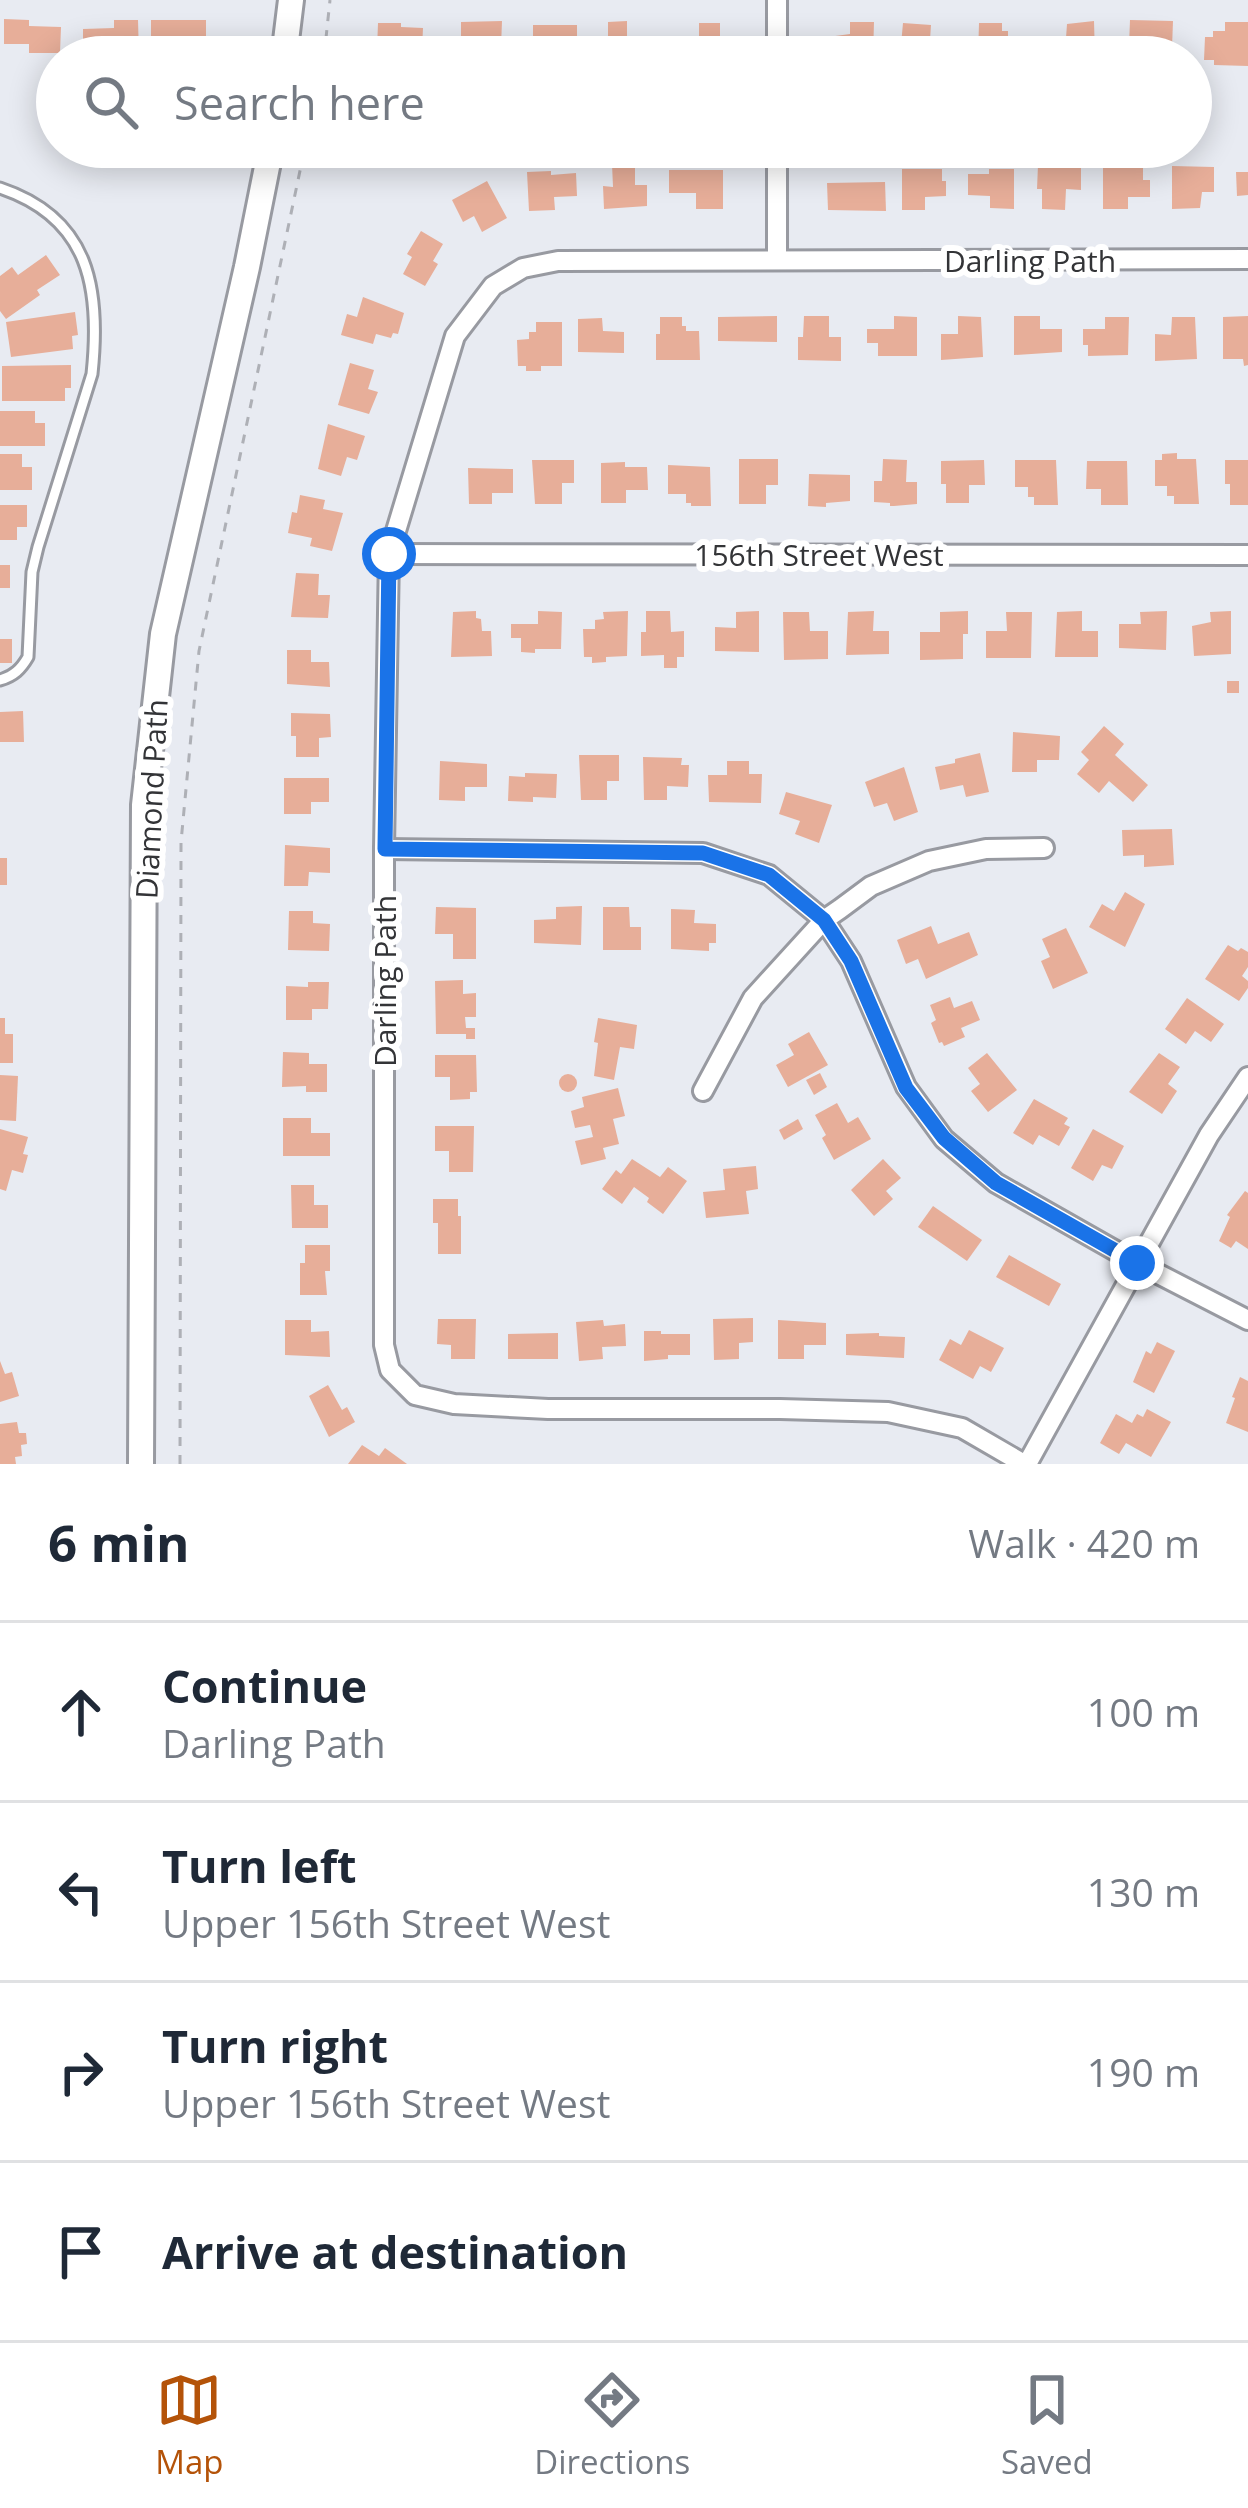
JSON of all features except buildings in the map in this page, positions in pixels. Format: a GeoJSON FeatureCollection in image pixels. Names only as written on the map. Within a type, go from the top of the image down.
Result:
{"type":"FeatureCollection","features":[{"type":"Feature","properties":{"kind":"street"},"geometry":{"type":"LineString","coordinates":[[286,36],[290,0]]}},
{"type":"Feature","properties":{"kind":"street"},"geometry":{"type":"LineString","coordinates":[[777,0],[777,36]]}},
{"type":"Feature","properties":{"kind":"street","name":"Diamond Path"},"geometry":{"type":"LineString","coordinates":[[141,1464],[147,784],[163,634],[267,168]]}},
{"type":"Feature","properties":{"kind":"street"},"geometry":{"type":"LineString","coordinates":[[777,168],[777,259]]}},
{"type":"Feature","properties":{"kind":"street","name":"Darling Path"},"geometry":{"type":"LineString","coordinates":[[1025,1464],[962,1428],[887,1412],[548,1409],[454,1403],[415,1395],[390,1370],[384,1345],[389,554],[455,335],[493,286],[523,268],[558,261],[1248,260]]}},
{"type":"Feature","properties":{"kind":"street","name":"156th Street West"},"geometry":{"type":"LineString","coordinates":[[389,554],[1248,555]]}},
{"type":"Feature","properties":{"kind":"street"},"geometry":{"type":"LineString","coordinates":[[703,1090],[753,998],[824,920],[872,886],[929,861],[986,850],[1044,848]]}},
{"type":"Feature","properties":{"kind":"street"},"geometry":{"type":"LineString","coordinates":[[385,849],[703,853],[769,875],[824,920],[851,961],[906,1088],[944,1138],[996,1183],[1248,1320]]}},
{"type":"Feature","properties":{"kind":"street"},"geometry":{"type":"LineString","coordinates":[[1025,1464],[1209,1135],[1248,1077]]}},
{"type":"Feature","properties":{"kind":"lane"},"geometry":{"type":"LineString","coordinates":[[0,188],[51,214],[74,239],[91,277],[95,346],[92,374],[32,572],[28,656],[22,668],[0,680]]}},
{"type":"Feature","properties":{"kind":"path"},"geometry":{"type":"LineString","coordinates":[[326,36],[330,0]]}},
{"type":"Feature","properties":{"kind":"path"},"geometry":{"type":"LineString","coordinates":[[180,1464],[181,842],[203,632],[301,168]]}},
{"type":"Feature","properties":{"kind":"route"},"geometry":{"type":"LineString","coordinates":[[389,554],[385,849],[703,853],[769,875],[824,920],[851,961],[906,1088],[944,1138],[996,1183],[1137,1263]]}}]}
